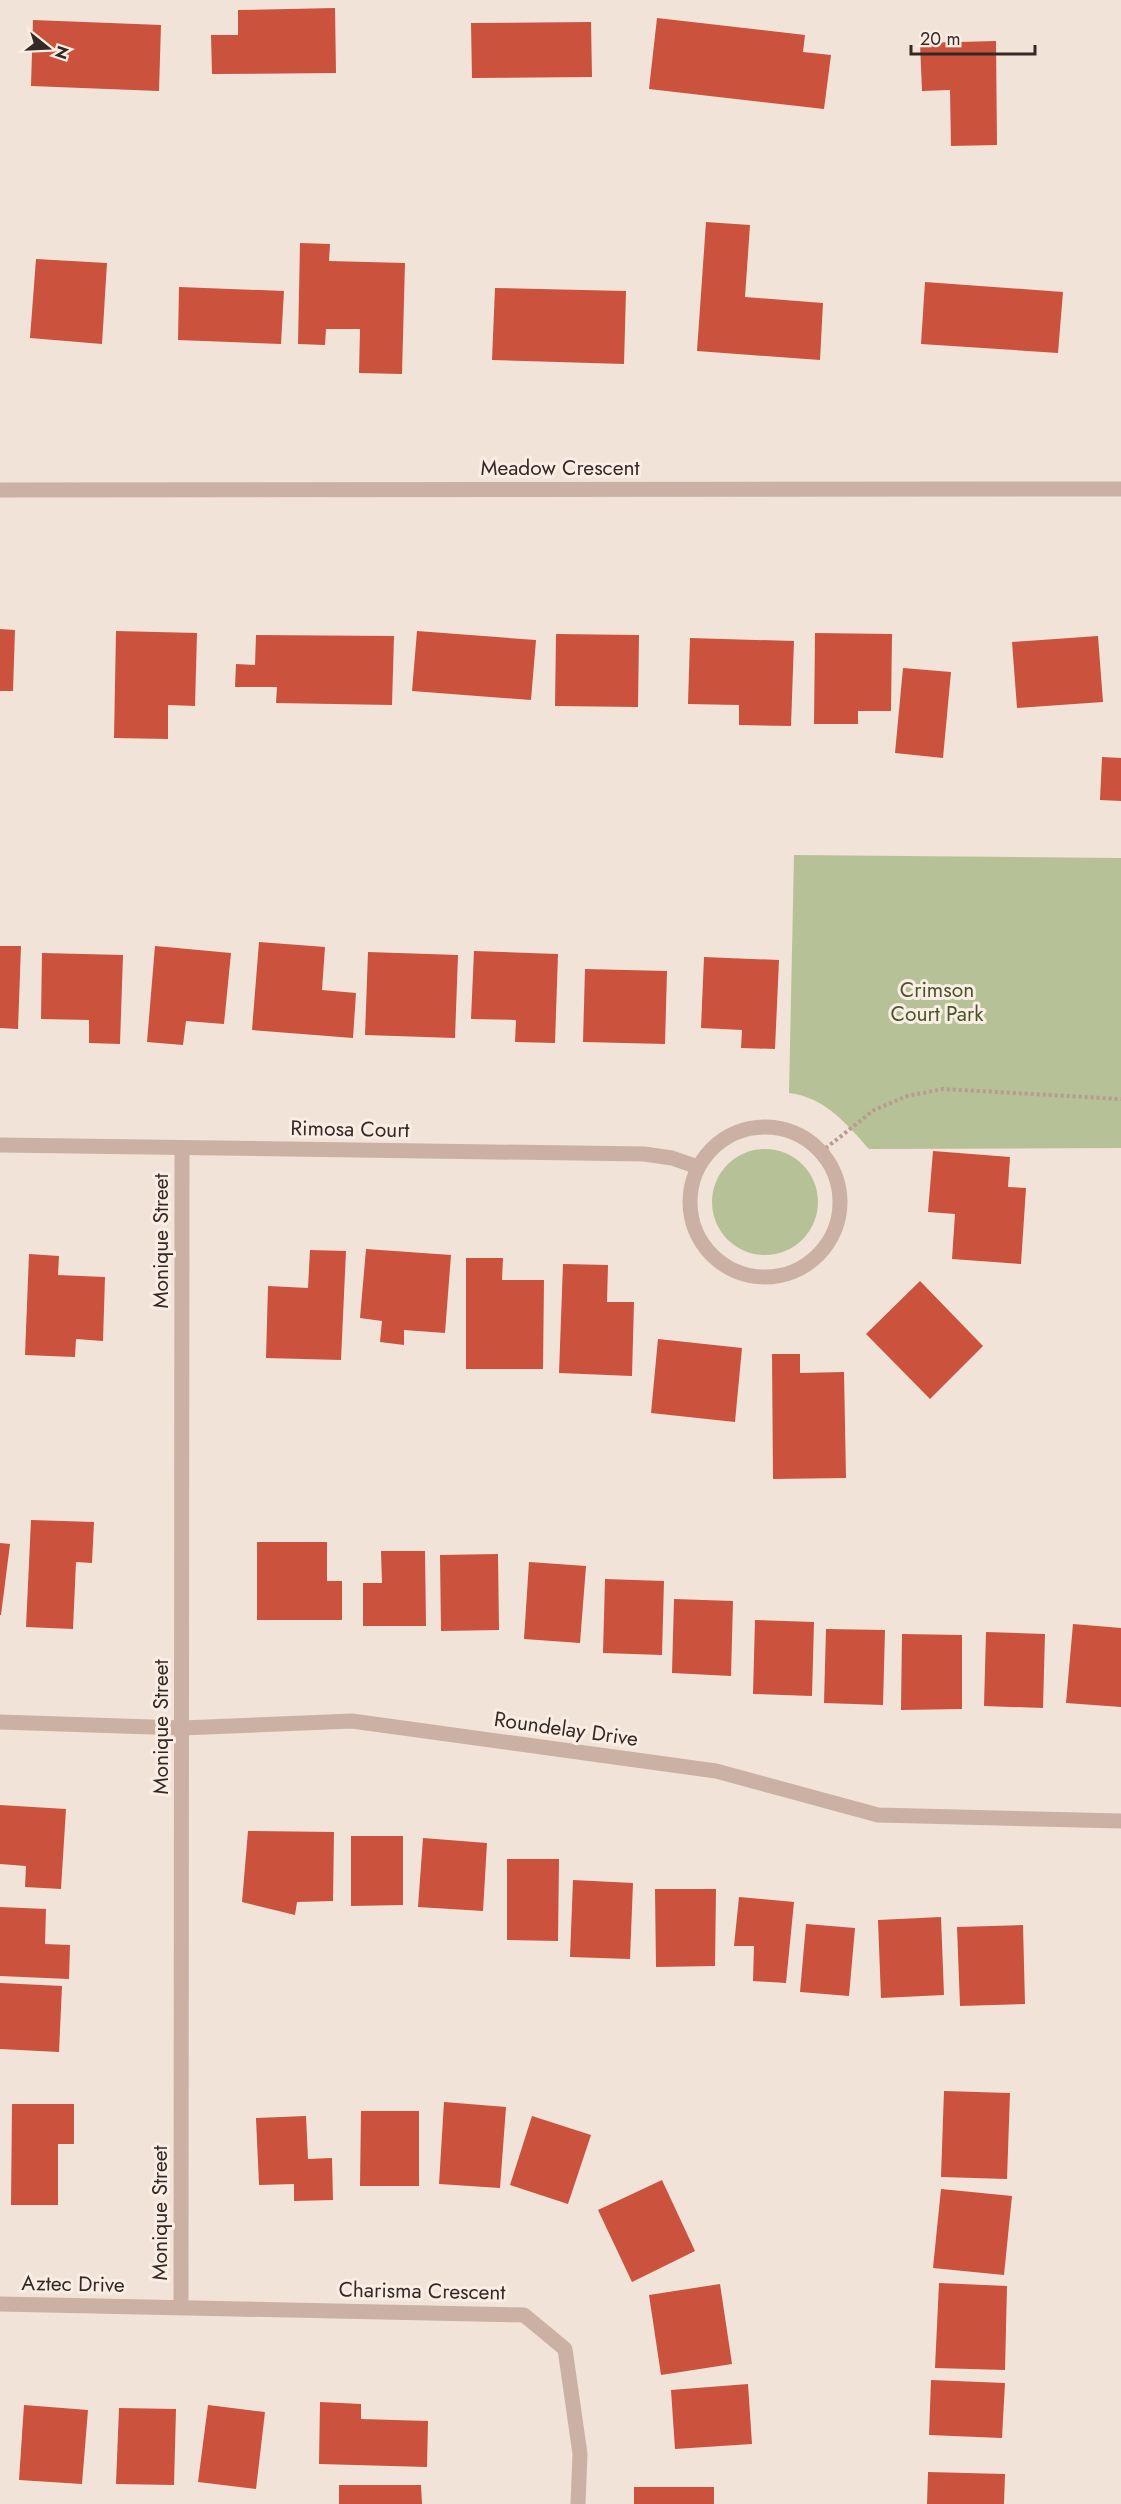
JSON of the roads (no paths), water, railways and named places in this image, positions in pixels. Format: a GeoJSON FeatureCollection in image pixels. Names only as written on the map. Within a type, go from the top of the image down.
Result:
{"type":"FeatureCollection","features":[{"type":"Feature","properties":{"kind":"street","name":"Meadow Crescent"},"geometry":{"type":"LineString","coordinates":[[0,490],[1121,489]]}},
{"type":"Feature","properties":{"kind":"street"},"geometry":{"type":"LineString","coordinates":[[755,1127],[780,1128],[802,1136],[821,1152],[834,1172],[839,1196],[837,1220],[828,1243],[811,1261],[788,1273],[764,1277],[738,1272],[731,1268],[717,1259],[700,1240],[691,1217],[691,1192],[698,1167],[712,1148],[732,1134],[755,1127]]}},
{"type":"Feature","properties":{"kind":"street","name":"Rimosa Court"},"geometry":{"type":"LineString","coordinates":[[0,1145],[644,1154],[672,1158],[698,1167]]}},
{"type":"Feature","properties":{"kind":"street","name":"Monique Street"},"geometry":{"type":"LineString","coordinates":[[181,2306],[182,1149]]}},
{"type":"Feature","properties":{"kind":"street","name":"Roundelay Drive"},"geometry":{"type":"LineString","coordinates":[[0,1722],[182,1728],[352,1721],[716,1771],[878,1815],[1121,1821]]}},
{"type":"Feature","properties":{"kind":"street","name":"Aztec Drive"},"geometry":{"type":"LineString","coordinates":[[0,2304],[181,2306]]}},
{"type":"Feature","properties":{"kind":"street","name":"Charisma Crescent"},"geometry":{"type":"LineString","coordinates":[[181,2306],[524,2315],[565,2349],[580,2454],[578,2504]]}},
{"type":"Feature","properties":{"kind":"park label","name":"Crimson Court Park"},"geometry":{"type":"Point","coordinates":[937,1002]}}]}
